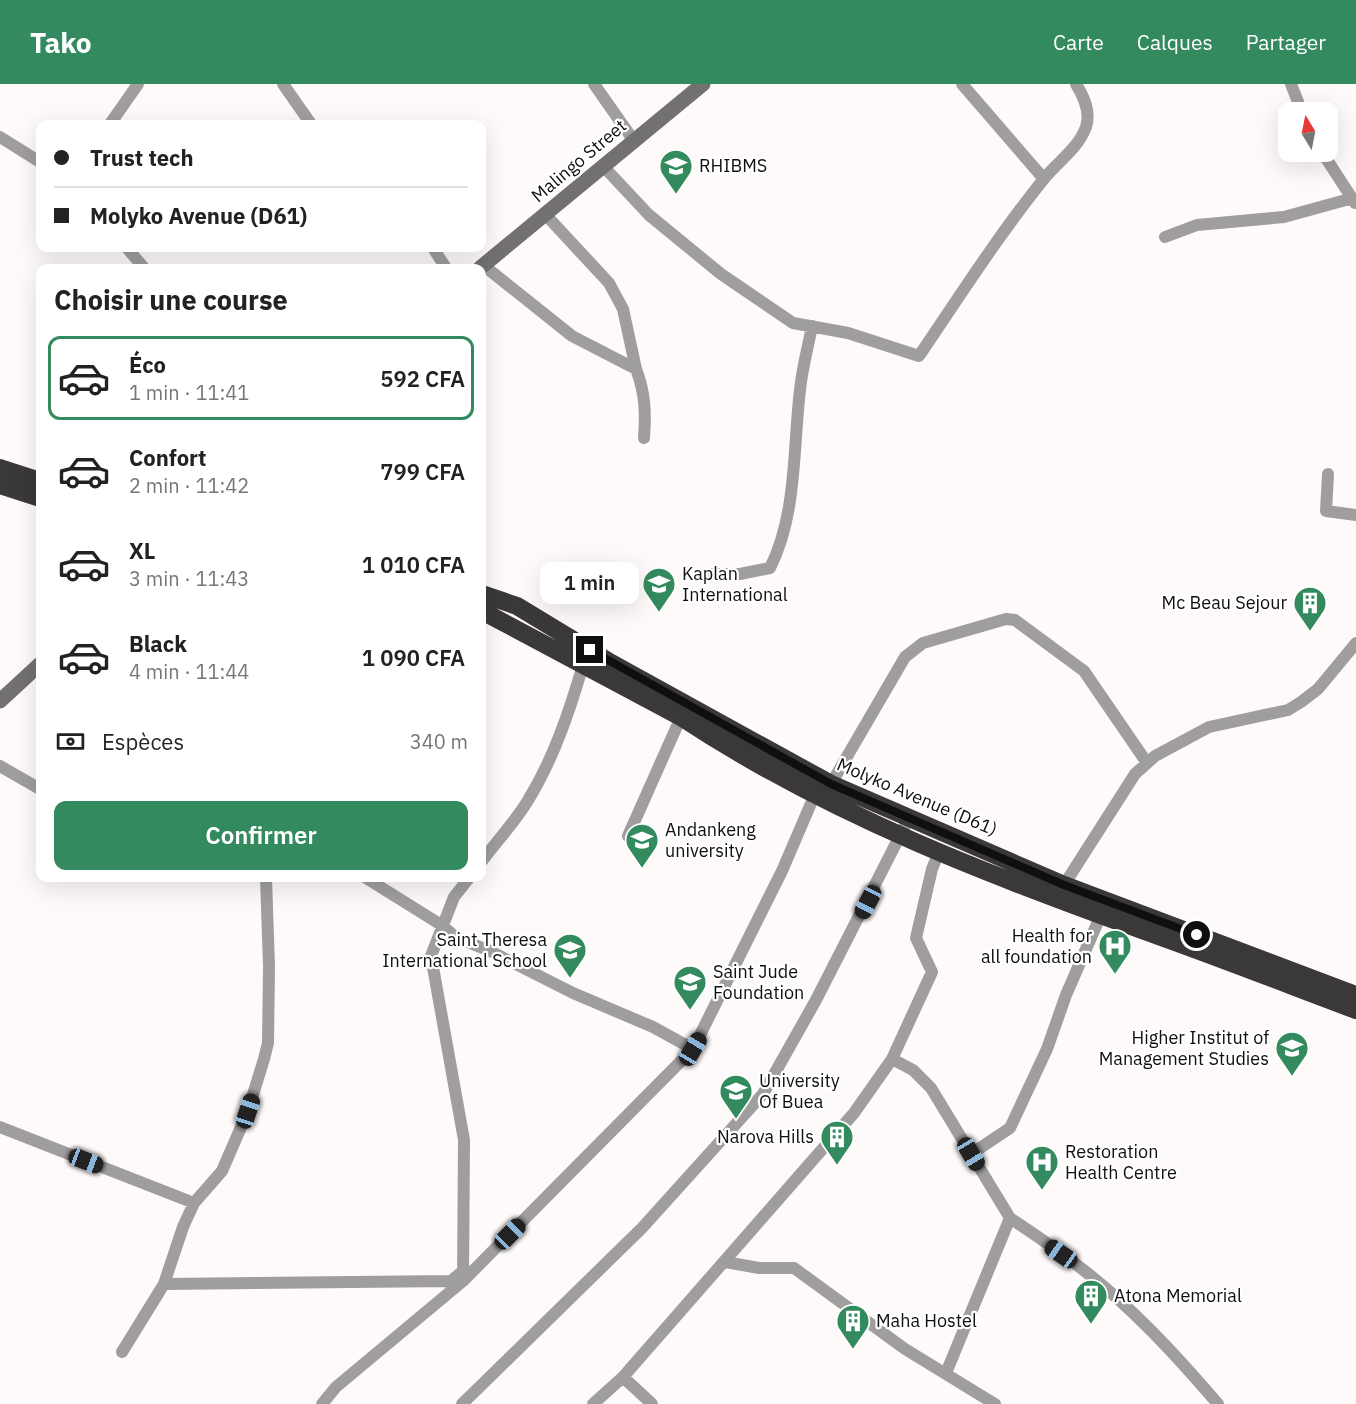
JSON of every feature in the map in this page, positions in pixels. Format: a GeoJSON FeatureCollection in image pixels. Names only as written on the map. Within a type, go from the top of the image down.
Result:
{"type":"FeatureCollection","features":[{"type":"Feature","properties":{"kind":"highway"},"geometry":{"type":"LineString","coordinates":[[0,468],[36,480]]}},
{"type":"Feature","properties":{"kind":"highway"},"geometry":{"type":"LineString","coordinates":[[0,485],[36,497]]}},
{"type":"Feature","properties":{"kind":"highway","name":"Molyko Avenue (D61)"},"geometry":{"type":"LineString","coordinates":[[486,595],[517,606],[611,663],[905,826],[939,852],[1100,917],[1356,1010]]}},
{"type":"Feature","properties":{"kind":"highway","name":"Molyko Avenue (D61)"},"geometry":{"type":"LineString","coordinates":[[486,614],[681,717],[815,794],[1064,885],[1356,996]]}},
{"type":"Feature","properties":{"kind":"street"},"geometry":{"type":"LineString","coordinates":[[113,120],[138,84]]}},
{"type":"Feature","properties":{"kind":"street"},"geometry":{"type":"LineString","coordinates":[[594,84],[634,141]]}},
{"type":"Feature","properties":{"kind":"street","name":"Malingo Street"},"geometry":{"type":"LineString","coordinates":[[486,264],[703,84]]}},
{"type":"Feature","properties":{"kind":"street"},"geometry":{"type":"LineString","coordinates":[[962,84],[1044,179]]}},
{"type":"Feature","properties":{"kind":"street"},"geometry":{"type":"LineString","coordinates":[[603,166],[649,215],[721,274],[794,323],[848,333],[919,356],[1000,237],[1044,179],[1080,141],[1087,124],[1088,111],[1076,84]]}},
{"type":"Feature","properties":{"kind":"street"},"geometry":{"type":"LineString","coordinates":[[1291,84],[1298,102]]}},
{"type":"Feature","properties":{"kind":"street"},"geometry":{"type":"LineString","coordinates":[[286,85],[309,120]]}},
{"type":"Feature","properties":{"kind":"street"},"geometry":{"type":"LineString","coordinates":[[0,136],[36,159]]}},
{"type":"Feature","properties":{"kind":"street"},"geometry":{"type":"LineString","coordinates":[[1165,237],[1197,225],[1284,217],[1354,202],[1328,162]]}},
{"type":"Feature","properties":{"kind":"street"},"geometry":{"type":"LineString","coordinates":[[545,214],[609,283],[623,309],[636,369],[643,386],[646,411],[644,438]]}},
{"type":"Feature","properties":{"kind":"street"},"geometry":{"type":"LineString","coordinates":[[130,252],[141,264]]}},
{"type":"Feature","properties":{"kind":"street"},"geometry":{"type":"LineString","coordinates":[[486,270],[522,294],[563,330],[636,369]]}},
{"type":"Feature","properties":{"kind":"street"},"geometry":{"type":"LineString","coordinates":[[707,574],[740,574],[770,568],[775,557],[787,508],[800,388],[812,326]]}},
{"type":"Feature","properties":{"kind":"street"},"geometry":{"type":"LineString","coordinates":[[1328,474],[1326,511],[1356,515]]}},
{"type":"Feature","properties":{"kind":"street"},"geometry":{"type":"LineString","coordinates":[[831,784],[905,657],[923,643],[1006,619],[1015,620],[1084,671],[1147,763]]}},
{"type":"Feature","properties":{"kind":"street"},"geometry":{"type":"LineString","coordinates":[[1064,885],[1135,774],[1147,763],[1209,727],[1287,710],[1318,689],[1356,643]]}},
{"type":"Feature","properties":{"kind":"street"},"geometry":{"type":"LineString","coordinates":[[486,856],[523,808],[546,766],[558,741],[583,665]]}},
{"type":"Feature","properties":{"kind":"street"},"geometry":{"type":"LineString","coordinates":[[0,701],[36,668]]}},
{"type":"Feature","properties":{"kind":"street"},"geometry":{"type":"LineString","coordinates":[[628,836],[681,717]]}},
{"type":"Feature","properties":{"kind":"street"},"geometry":{"type":"LineString","coordinates":[[0,766],[36,787]]}},
{"type":"Feature","properties":{"kind":"street"},"geometry":{"type":"LineString","coordinates":[[322,1404],[336,1387],[463,1276],[693,1049],[782,871],[815,794]]}},
{"type":"Feature","properties":{"kind":"street"},"geometry":{"type":"LineString","coordinates":[[462,1404],[642,1228],[763,1094],[816,1000],[905,826]]}},
{"type":"Feature","properties":{"kind":"street"},"geometry":{"type":"LineString","coordinates":[[593,1404],[623,1377],[725,1262],[854,1113],[892,1059],[932,972],[915,938],[939,852]]}},
{"type":"Feature","properties":{"kind":"street"},"geometry":{"type":"LineString","coordinates":[[122,1352],[164,1284],[183,1227],[194,1203],[222,1171],[248,1111],[268,1044],[269,966],[266,882]]}},
{"type":"Feature","properties":{"kind":"street"},"geometry":{"type":"LineString","coordinates":[[372,882],[443,926],[455,937],[490,951],[573,993],[653,1027],[693,1049]]}},
{"type":"Feature","properties":{"kind":"street"},"geometry":{"type":"LineString","coordinates":[[463,1276],[464,1140],[431,956],[454,897],[466,882]]}},
{"type":"Feature","properties":{"kind":"street"},"geometry":{"type":"LineString","coordinates":[[971,1154],[1010,1128],[1047,1049],[1066,995],[1100,917]]}},
{"type":"Feature","properties":{"kind":"street"},"geometry":{"type":"LineString","coordinates":[[892,1059],[913,1070],[931,1088],[1010,1218],[1079,1266],[1126,1307],[1174,1352],[1218,1404]]}},
{"type":"Feature","properties":{"kind":"street"},"geometry":{"type":"LineString","coordinates":[[0,1127],[194,1203]]}},
{"type":"Feature","properties":{"kind":"street"},"geometry":{"type":"LineString","coordinates":[[946,1373],[1010,1218]]}},
{"type":"Feature","properties":{"kind":"street"},"geometry":{"type":"LineString","coordinates":[[725,1262],[759,1268],[794,1268],[906,1349],[989,1402]]}},
{"type":"Feature","properties":{"kind":"street"},"geometry":{"type":"LineString","coordinates":[[164,1284],[451,1281],[463,1276]]}},
{"type":"Feature","properties":{"kind":"street"},"geometry":{"type":"LineString","coordinates":[[623,1377],[652,1404]]}},
{"type":"Feature","properties":{"kind":"place","name":"RHIBMS"},"geometry":{"type":"Point","coordinates":[676,195]}},
{"type":"Feature","properties":{"kind":"place","name":"Kaplan International"},"geometry":{"type":"Point","coordinates":[659,613]}},
{"type":"Feature","properties":{"kind":"place","name":"Mc Beau Sejour"},"geometry":{"type":"Point","coordinates":[1310,632]}},
{"type":"Feature","properties":{"kind":"place","name":"Andankeng university"},"geometry":{"type":"Point","coordinates":[642,869]}},
{"type":"Feature","properties":{"kind":"place","name":"Health for all foundation"},"geometry":{"type":"Point","coordinates":[1115,975]}},
{"type":"Feature","properties":{"kind":"place","name":"Saint Theresa International School"},"geometry":{"type":"Point","coordinates":[570,979]}},
{"type":"Feature","properties":{"kind":"place","name":"Saint Jude Foundation"},"geometry":{"type":"Point","coordinates":[690,1011]}},
{"type":"Feature","properties":{"kind":"place","name":"Higher Institut of Management Studies"},"geometry":{"type":"Point","coordinates":[1292,1077]}},
{"type":"Feature","properties":{"kind":"place","name":"University Of Buea"},"geometry":{"type":"Point","coordinates":[736,1120]}},
{"type":"Feature","properties":{"kind":"place","name":"Narova Hills"},"geometry":{"type":"Point","coordinates":[837,1166]}},
{"type":"Feature","properties":{"kind":"place","name":"Restoration Health Centre"},"geometry":{"type":"Point","coordinates":[1042,1191]}},
{"type":"Feature","properties":{"kind":"place","name":"Atona Memorial"},"geometry":{"type":"Point","coordinates":[1091,1325]}},
{"type":"Feature","properties":{"kind":"place","name":"Maha Hostel"},"geometry":{"type":"Point","coordinates":[853,1350]}},
{"type":"Feature","properties":{"kind":"route"},"geometry":{"type":"LineString","coordinates":[[590,650],[831,784],[1064,885],[1197,935]]}}]}
